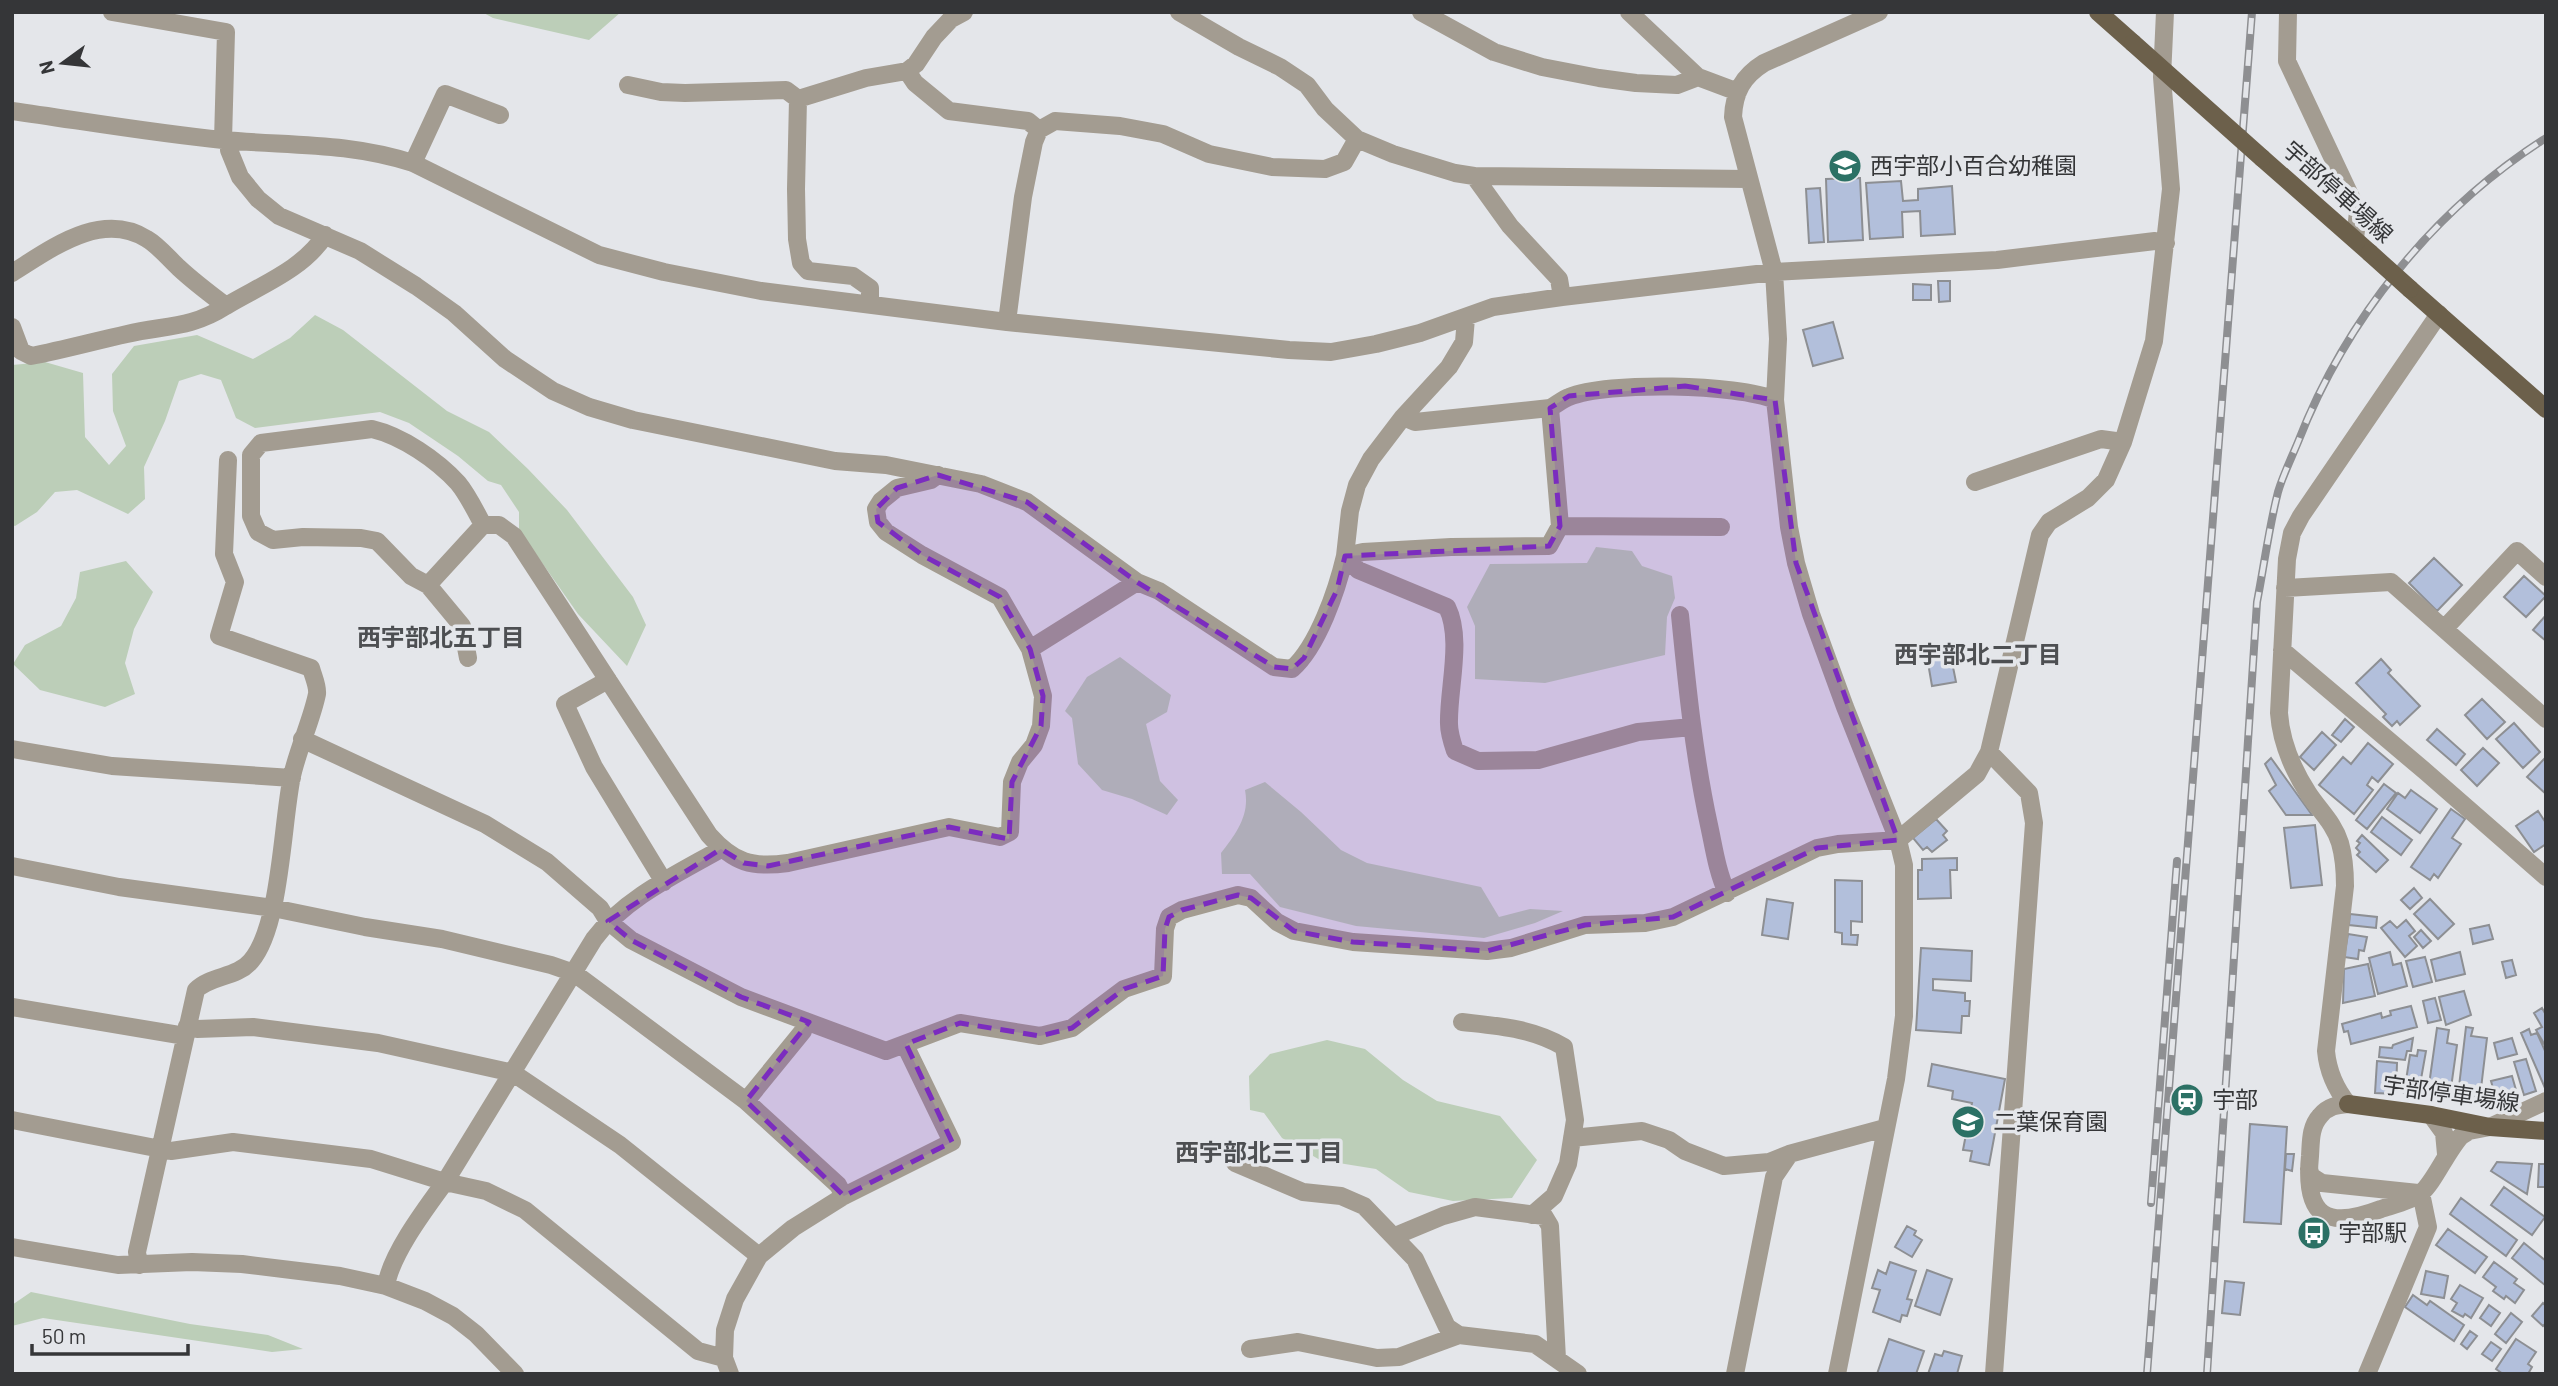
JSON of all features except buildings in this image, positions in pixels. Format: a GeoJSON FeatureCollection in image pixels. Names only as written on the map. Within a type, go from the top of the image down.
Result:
{"type":"FeatureCollection","features":[{"type":"Feature","properties":{"kind":"main road","name":"宇部停車場線"},"geometry":{"type":"LineString","coordinates":[[2098,12],[2546,409]]}},
{"type":"Feature","properties":{"kind":"main road","name":"宇部停車場線"},"geometry":{"type":"LineString","coordinates":[[2348,1104],[2431,1115],[2490,1127],[2546,1131]]}},
{"type":"Feature","properties":{"kind":"street"},"geometry":{"type":"LineString","coordinates":[[112,12],[226,32],[226,140],[240,177],[258,199],[279,216],[360,251],[416,286],[454,313],[505,359],[554,391],[589,407],[633,420],[835,461],[886,465],[981,484],[1027,502],[1137,582],[1159,591],[1274,667],[1292,669],[1304,658],[1337,590],[1357,485],[1371,459],[1403,417],[1449,367],[1464,342],[1466,318]]}},
{"type":"Feature","properties":{"kind":"street"},"geometry":{"type":"LineString","coordinates":[[798,99],[866,78],[907,71],[916,64],[934,37],[951,19],[964,12]]}},
{"type":"Feature","properties":{"kind":"street"},"geometry":{"type":"LineString","coordinates":[[1179,12],[1280,67],[1307,85],[1325,109],[1357,139],[1393,154],[1455,173],[1474,176],[1748,179]]}},
{"type":"Feature","properties":{"kind":"street"},"geometry":{"type":"LineString","coordinates":[[1421,12],[1494,52],[1542,67],[1636,83],[1676,85],[1698,77]]}},
{"type":"Feature","properties":{"kind":"street"},"geometry":{"type":"LineString","coordinates":[[1629,12],[1698,77],[1738,92]]}},
{"type":"Feature","properties":{"kind":"street"},"geometry":{"type":"LineString","coordinates":[[1837,1374],[1896,1079],[1904,1016],[1905,879],[1898,840],[1845,707],[1811,614],[1796,563],[1788,527],[1775,400],[1778,339],[1774,272],[1733,117],[1738,92],[1750,72],[1764,63],[1879,12]]}},
{"type":"Feature","properties":{"kind":"street"},"geometry":{"type":"LineString","coordinates":[[302,739],[485,824],[547,862],[600,908],[608,921],[631,940],[741,997],[886,1051],[960,1023],[1040,1036],[1072,1028],[1124,989],[1163,976],[1165,929],[1169,917],[1182,909],[1238,895],[1251,898],[1277,922],[1294,931],[1353,942],[1487,951],[1511,948],[1585,925],[1645,923],[1673,917],[1817,848],[1898,840],[1978,774],[1989,752],[2039,535],[2049,522],[2088,498],[2106,480],[2123,442],[2154,341],[2166,243],[2171,189],[2162,76],[2165,12]]}},
{"type":"Feature","properties":{"kind":"street"},"geometry":{"type":"LineString","coordinates":[[2288,12],[2287,61],[2358,212],[2355,239]]}},
{"type":"Feature","properties":{"kind":"street"},"geometry":{"type":"LineString","coordinates":[[907,71],[915,83],[949,111],[1028,121],[1039,130]]}},
{"type":"Feature","properties":{"kind":"street"},"geometry":{"type":"LineString","coordinates":[[628,85],[661,92],[685,93],[786,89],[798,99]]}},
{"type":"Feature","properties":{"kind":"street"},"geometry":{"type":"LineString","coordinates":[[413,163],[445,94],[500,115]]}},
{"type":"Feature","properties":{"kind":"street"},"geometry":{"type":"LineString","coordinates":[[798,99],[796,189],[797,239],[801,263],[808,271],[853,276],[870,288],[870,305]]}},
{"type":"Feature","properties":{"kind":"street"},"geometry":{"type":"LineString","coordinates":[[12,111],[127,129],[226,140],[350,147],[382,153],[413,163],[599,255],[664,272],[761,291],[1007,322],[1289,350],[1331,352],[1376,344],[1466,318],[1493,307],[1774,272],[1997,260],[2155,241],[2166,243]]}},
{"type":"Feature","properties":{"kind":"street"},"geometry":{"type":"LineString","coordinates":[[1007,322],[1023,197],[1034,142],[1039,130],[1055,121],[1120,126],[1163,134],[1209,155],[1272,167],[1325,169],[1344,162],[1357,139]]}},
{"type":"Feature","properties":{"kind":"street"},"geometry":{"type":"LineString","coordinates":[[1474,176],[1510,226],[1559,279],[1562,298]]}},
{"type":"Feature","properties":{"kind":"street"},"geometry":{"type":"LineString","coordinates":[[12,273],[78,235],[106,229],[124,229],[147,239],[194,282],[226,306]]}},
{"type":"Feature","properties":{"kind":"street"},"geometry":{"type":"LineString","coordinates":[[12,327],[21,351],[31,356],[130,333],[185,326],[213,315],[303,260],[317,249],[325,235]]}},
{"type":"Feature","properties":{"kind":"street"},"geometry":{"type":"LineString","coordinates":[[2348,1104],[2338,1093],[2326,1051],[2345,867],[2340,844],[2331,823],[2309,794],[2285,750],[2279,713],[2287,559],[2292,533],[2301,516],[2439,314]]}},
{"type":"Feature","properties":{"kind":"street"},"geometry":{"type":"LineString","coordinates":[[1403,417],[1415,422],[1550,408],[1569,396],[1614,388],[1685,386],[1762,394],[1775,400]]}},
{"type":"Feature","properties":{"kind":"street"},"geometry":{"type":"LineString","coordinates":[[1345,556],[1363,552],[1426,548],[1549,546],[1560,526],[1550,408]]}},
{"type":"Feature","properties":{"kind":"street"},"geometry":{"type":"LineString","coordinates":[[468,658],[462,626],[428,585],[411,576],[377,541],[361,538],[303,537],[273,540],[258,532],[251,516],[251,455],[261,443],[372,429],[388,433],[432,461],[459,484],[483,525]]}},
{"type":"Feature","properties":{"kind":"street"},"geometry":{"type":"LineString","coordinates":[[1975,482],[2101,439],[2123,442]]}},
{"type":"Feature","properties":{"kind":"street"},"geometry":{"type":"LineString","coordinates":[[139,1265],[136,1252],[196,990],[205,981],[235,972],[250,963],[260,948],[273,908],[292,778],[318,691],[311,668],[219,636],[235,582],[223,554],[228,460]]}},
{"type":"Feature","properties":{"kind":"street"},"geometry":{"type":"LineString","coordinates":[[428,585],[483,525],[499,525],[514,536],[709,835],[721,849],[744,863],[768,866],[949,827],[1000,837],[1010,832],[1012,782],[1020,762],[1034,745],[1041,726],[1043,696],[1030,649],[1000,597],[922,555],[886,532],[878,522],[876,509],[881,501],[897,488],[931,480],[938,475]]}},
{"type":"Feature","properties":{"kind":"street"},"geometry":{"type":"LineString","coordinates":[[1560,526],[1721,527]]}},
{"type":"Feature","properties":{"kind":"street"},"geometry":{"type":"LineString","coordinates":[[2444,629],[2517,551],[2546,577]]}},
{"type":"Feature","properties":{"kind":"street"},"geometry":{"type":"LineString","coordinates":[[1345,556],[1358,570],[1447,607],[1452,616],[1453,639],[1448,726],[1455,751],[1478,761],[1538,760],[1638,733],[1692,727]]}},
{"type":"Feature","properties":{"kind":"street"},"geometry":{"type":"LineString","coordinates":[[1030,649],[1137,582]]}},
{"type":"Feature","properties":{"kind":"street"},"geometry":{"type":"LineString","coordinates":[[2285,587],[2391,582],[2546,719]]}},
{"type":"Feature","properties":{"kind":"street"},"geometry":{"type":"LineString","coordinates":[[1680,615],[1692,727],[1720,879],[1727,893]]}},
{"type":"Feature","properties":{"kind":"street"},"geometry":{"type":"LineString","coordinates":[[2282,650],[2546,877]]}},
{"type":"Feature","properties":{"kind":"street"},"geometry":{"type":"LineString","coordinates":[[608,680],[565,704],[594,767],[664,882]]}},
{"type":"Feature","properties":{"kind":"street"},"geometry":{"type":"LineString","coordinates":[[12,749],[112,766],[292,778]]}},
{"type":"Feature","properties":{"kind":"street"},"geometry":{"type":"LineString","coordinates":[[1989,752],[2029,793],[2034,823],[1994,1374]]}},
{"type":"Feature","properties":{"kind":"street"},"geometry":{"type":"LineString","coordinates":[[386,1286],[388,1274],[420,1216],[445,1182],[608,921],[664,882],[721,849]]}},
{"type":"Feature","properties":{"kind":"street"},"geometry":{"type":"LineString","coordinates":[[12,866],[119,887],[273,908],[365,928],[442,939],[574,973],[746,1101],[838,1185],[844,1196]]}},
{"type":"Feature","properties":{"kind":"street"},"geometry":{"type":"LineString","coordinates":[[12,1007],[186,1031],[253,1027],[378,1043],[513,1073],[620,1145],[759,1256]]}},
{"type":"Feature","properties":{"kind":"street"},"geometry":{"type":"LineString","coordinates":[[746,1101],[803,1031],[806,1021]]}},
{"type":"Feature","properties":{"kind":"street"},"geometry":{"type":"LineString","coordinates":[[1462,1022],[1505,1026],[1531,1032],[1564,1047],[1575,1120],[1568,1164],[1554,1196],[1532,1215]]}},
{"type":"Feature","properties":{"kind":"street"},"geometry":{"type":"LineString","coordinates":[[727,1366],[725,1330],[735,1299],[759,1256],[793,1228],[844,1196],[952,1142],[905,1045]]}},
{"type":"Feature","properties":{"kind":"street"},"geometry":{"type":"LineString","coordinates":[[2348,1104],[2329,1108],[2314,1124],[2308,1184],[2318,1209],[2329,1217],[2343,1219],[2361,1217],[2421,1193],[2460,1136],[2469,1131],[2490,1127],[2546,1101]]}},
{"type":"Feature","properties":{"kind":"street"},"geometry":{"type":"LineString","coordinates":[[2431,1115],[2444,1133],[2446,1154]]}},
{"type":"Feature","properties":{"kind":"street"},"geometry":{"type":"LineString","coordinates":[[12,1120],[171,1151],[233,1142],[371,1159],[445,1182],[486,1191],[525,1210],[698,1351],[727,1366]]}},
{"type":"Feature","properties":{"kind":"street"},"geometry":{"type":"LineString","coordinates":[[1572,1138],[1642,1131],[1669,1140],[1685,1151],[1724,1166],[1769,1162],[1789,1154],[1885,1129]]}},
{"type":"Feature","properties":{"kind":"street"},"geometry":{"type":"LineString","coordinates":[[1735,1374],[1774,1177],[1789,1154]]}},
{"type":"Feature","properties":{"kind":"street"},"geometry":{"type":"LineString","coordinates":[[1235,1163],[1303,1192],[1341,1196],[1364,1206],[1415,1259],[1447,1327],[1459,1335]]}},
{"type":"Feature","properties":{"kind":"street"},"geometry":{"type":"LineString","coordinates":[[2309,1169],[2311,1176],[2322,1183],[2421,1193]]}},
{"type":"Feature","properties":{"kind":"street"},"geometry":{"type":"LineString","coordinates":[[2367,1374],[2428,1227],[2421,1193]]}},
{"type":"Feature","properties":{"kind":"street"},"geometry":{"type":"LineString","coordinates":[[1395,1237],[1443,1216],[1475,1207],[1544,1216],[1550,1226],[1557,1359]]}},
{"type":"Feature","properties":{"kind":"street"},"geometry":{"type":"LineString","coordinates":[[12,1247],[92,1262],[139,1265],[192,1262],[242,1264],[341,1276],[386,1286],[425,1301],[453,1316],[476,1334],[515,1374]]}},
{"type":"Feature","properties":{"kind":"street"},"geometry":{"type":"LineString","coordinates":[[1250,1349],[1298,1342],[1377,1358],[1399,1357],[1459,1335],[1535,1344],[1578,1374]]}},
{"type":"Feature","properties":{"kind":"highlighted area"},"geometry":{"type":"Polygon","coordinates":[[[1685,386],[1775,400],[1796,563],[1898,840],[1817,848],[1673,917],[1585,925],[1487,951],[1353,942],[1294,931],[1251,898],[1238,895],[1182,910],[1169,917],[1165,929],[1163,976],[1124,989],[1072,1028],[1040,1036],[960,1023],[906,1044],[952,1142],[844,1196],[746,1101],[809,1022],[741,997],[631,940],[608,921],[721,849],[744,863],[768,866],[949,827],[1009,839],[1012,782],[1041,726],[1043,696],[1030,649],[1000,597],[922,555],[878,522],[876,509],[897,488],[938,475],[1027,502],[1137,582],[1274,667],[1292,669],[1304,658],[1337,590],[1345,556],[1549,546],[1560,526],[1550,408],[1569,396],[1685,386]]]}},
{"type":"Feature","properties":{"kind":"green space"},"geometry":{"type":"Polygon","coordinates":[[[482,12],[621,12],[589,40],[493,18],[482,12]]]}},
{"type":"Feature","properties":{"kind":"green space"},"geometry":{"type":"Polygon","coordinates":[[[315,315],[343,330],[447,411],[489,432],[567,510],[633,597],[646,625],[627,666],[578,614],[519,530],[519,512],[501,485],[488,481],[458,456],[409,423],[380,412],[255,428],[236,418],[221,380],[201,374],[179,381],[165,421],[144,467],[145,499],[128,514],[77,490],[55,492],[37,512],[15,526],[12,525],[12,365],[45,362],[83,373],[85,437],[109,465],[126,446],[113,411],[112,374],[134,346],[197,335],[253,359],[290,338],[315,315]]]}},
{"type":"Feature","properties":{"kind":"green space"},"geometry":{"type":"Polygon","coordinates":[[[1596,547],[1632,551],[1642,566],[1672,576],[1675,598],[1667,617],[1665,655],[1545,683],[1475,679],[1475,626],[1467,607],[1490,564],[1587,563],[1596,547]]]}},
{"type":"Feature","properties":{"kind":"green space"},"geometry":{"type":"Polygon","coordinates":[[[126,561],[153,592],[134,629],[125,663],[135,694],[105,707],[40,690],[13,664],[25,645],[61,626],[76,598],[80,572],[126,561]]]}},
{"type":"Feature","properties":{"kind":"green space"},"geometry":{"type":"Polygon","coordinates":[[[1120,657],[1171,695],[1167,712],[1146,724],[1160,781],[1178,800],[1167,815],[1132,799],[1102,790],[1078,764],[1072,718],[1065,711],[1087,677],[1120,657]]]}},
{"type":"Feature","properties":{"kind":"green space"},"geometry":{"type":"Polygon","coordinates":[[[1265,782],[1341,850],[1367,863],[1481,887],[1499,917],[1530,909],[1563,911],[1535,923],[1484,938],[1356,926],[1280,907],[1250,874],[1222,874],[1221,853],[1244,816],[1245,790],[1265,782]]]}},
{"type":"Feature","properties":{"kind":"green space"},"geometry":{"type":"Polygon","coordinates":[[[1327,1040],[1365,1049],[1403,1080],[1437,1101],[1500,1116],[1537,1160],[1512,1198],[1453,1201],[1409,1192],[1376,1169],[1320,1160],[1282,1138],[1264,1113],[1250,1110],[1249,1076],[1270,1054],[1327,1040]]]}},
{"type":"Feature","properties":{"kind":"green space"},"geometry":{"type":"Polygon","coordinates":[[[31,1292],[190,1324],[268,1335],[303,1349],[272,1352],[43,1318],[12,1326],[12,1305],[31,1292]]]}},
{"type":"Feature","properties":{"kind":"railway"},"geometry":{"type":"LineString","coordinates":[[2147,1374],[2252,12]]}},
{"type":"Feature","properties":{"kind":"railway"},"geometry":{"type":"LineString","coordinates":[[2207,1374],[2257,602],[2278,492],[2318,397],[2341,353],[2398,271],[2431,233],[2466,199],[2546,138]]}},
{"type":"Feature","properties":{"kind":"railway"},"geometry":{"type":"LineString","coordinates":[[2151,1203],[2177,861]]}},
{"type":"Feature","properties":{"kind":"place","name":"西宇部小百合幼稚園"},"geometry":{"type":"Point","coordinates":[1845,166]}},
{"type":"Feature","properties":{"kind":"place","name":"宇部"},"geometry":{"type":"Point","coordinates":[2187,1100]}},
{"type":"Feature","properties":{"kind":"place","name":"二葉保育園"},"geometry":{"type":"Point","coordinates":[1968,1122]}},
{"type":"Feature","properties":{"kind":"place","name":"宇部駅"},"geometry":{"type":"Point","coordinates":[2314,1233]}},
{"type":"Feature","properties":{"kind":"district","name":"西宇部北五丁目"},"geometry":{"type":"Point","coordinates":[441,638]}},
{"type":"Feature","properties":{"kind":"district","name":"西宇部北二丁目"},"geometry":{"type":"Point","coordinates":[1978,655]}},
{"type":"Feature","properties":{"kind":"district","name":"西宇部北三丁目"},"geometry":{"type":"Point","coordinates":[1259,1153]}}]}
